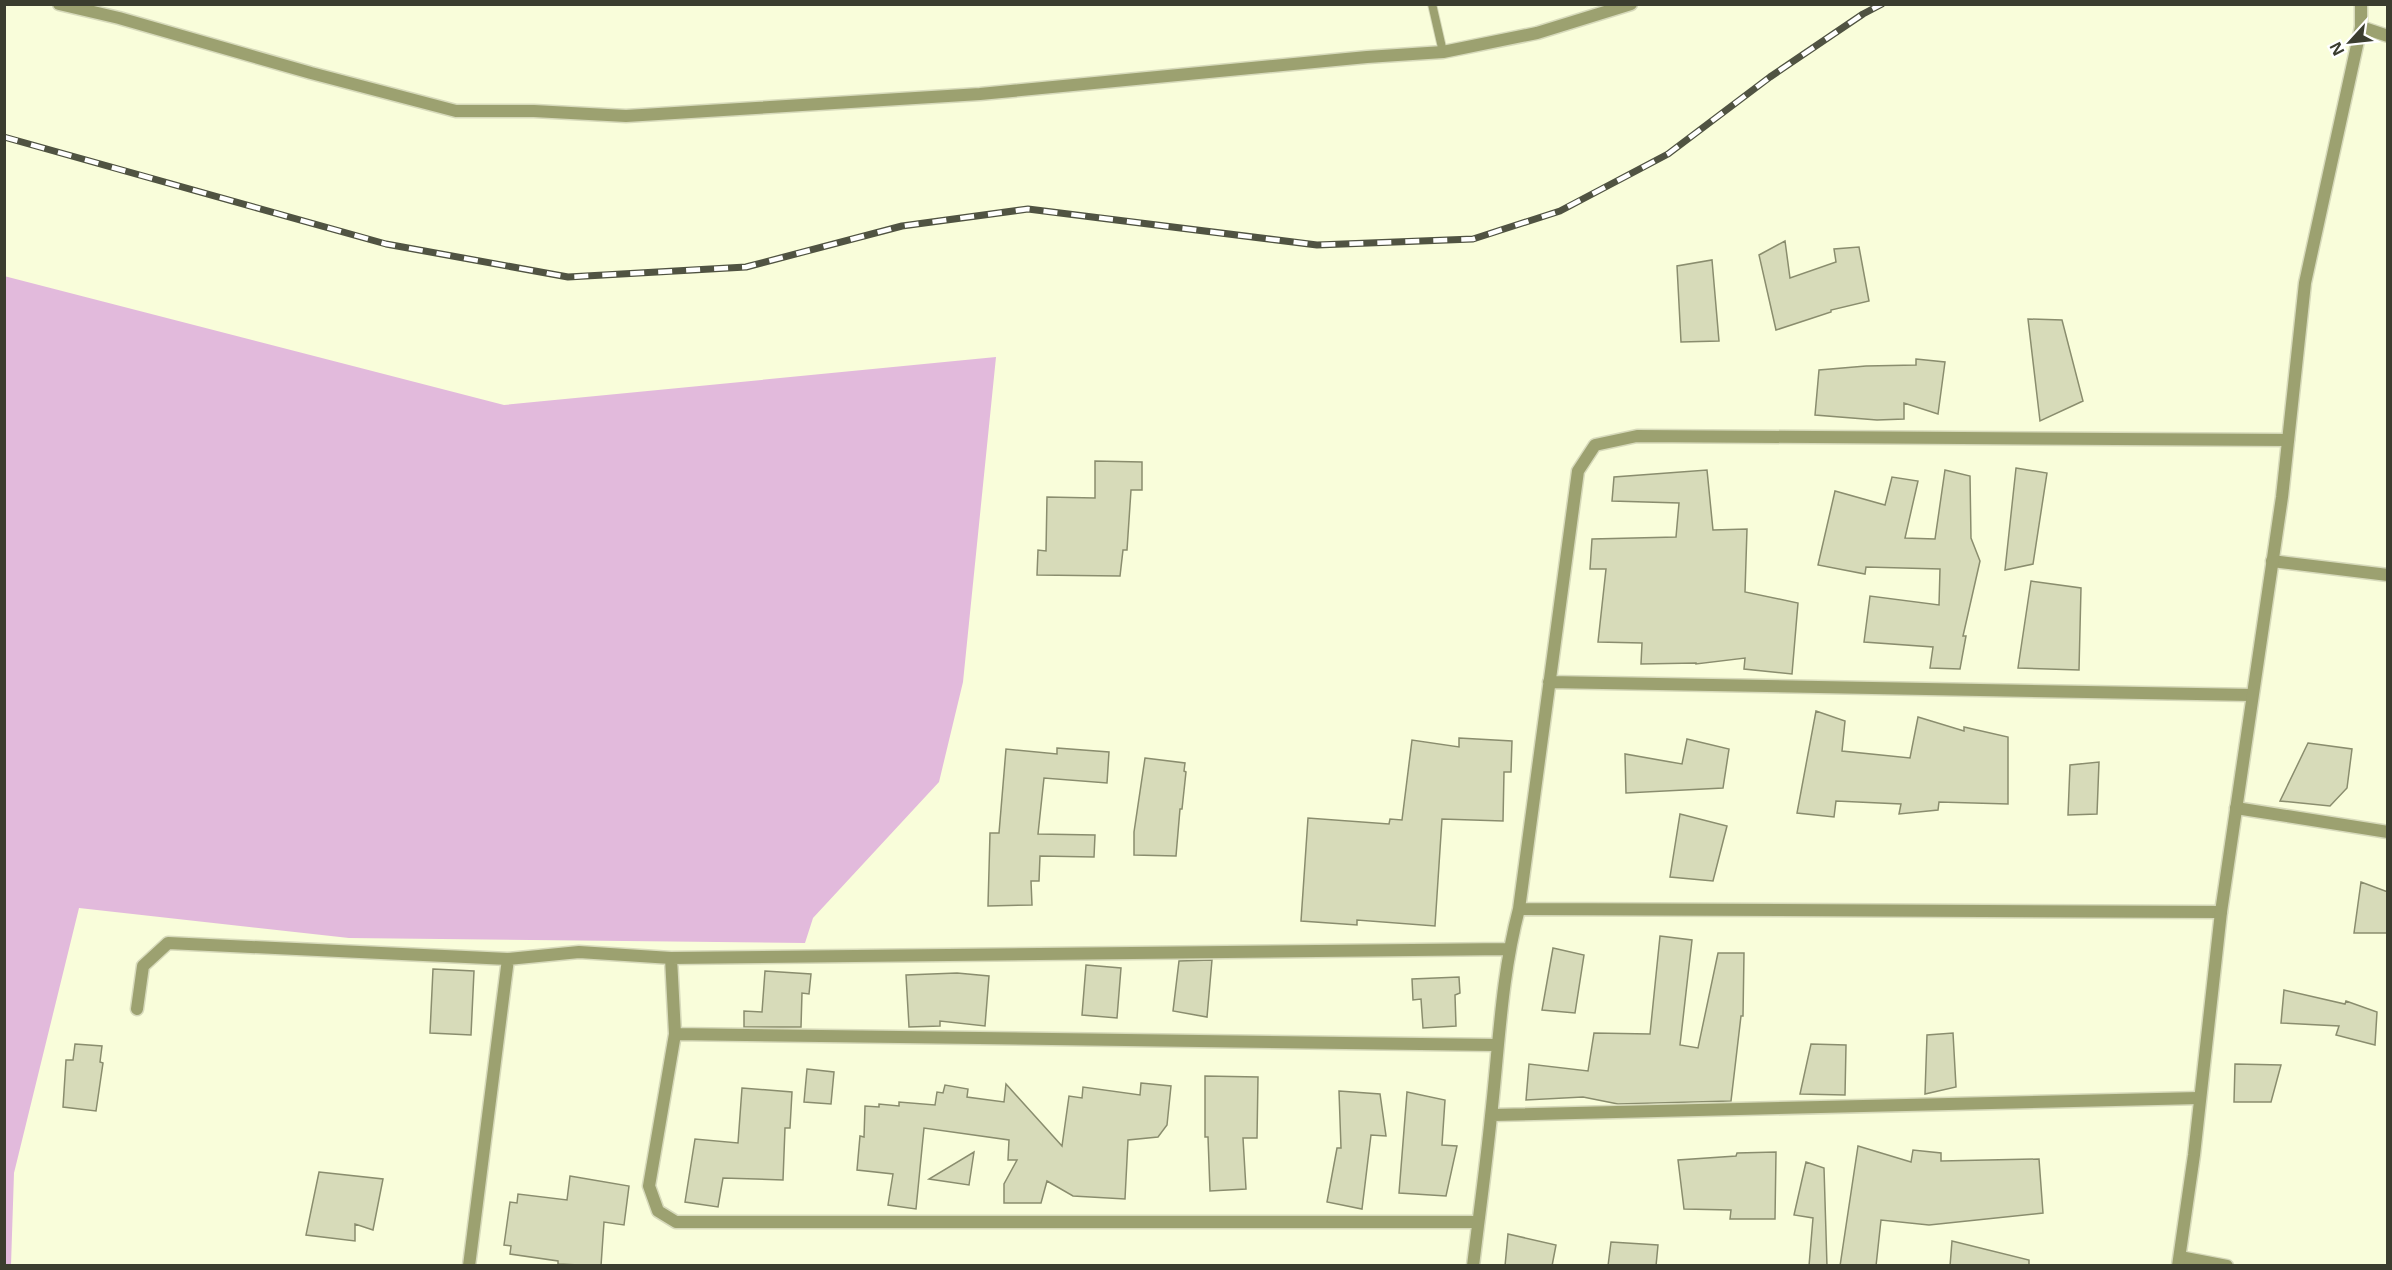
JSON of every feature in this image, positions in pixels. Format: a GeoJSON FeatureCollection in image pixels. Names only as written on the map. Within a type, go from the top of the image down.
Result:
{"type":"FeatureCollection","features":[{"type":"Feature","properties":{"kind":"street"},"geometry":{"type":"LineString","coordinates":[[59,4],[119,18],[311,73],[456,111],[534,111],[626,116],[992,93],[1367,57],[1443,52],[1537,33],[1631,4]]}},
{"type":"Feature","properties":{"kind":"street"},"geometry":{"type":"LineString","coordinates":[[2227,1266],[2179,1261],[2221,912],[2288,440],[2305,283],[2361,27],[2361,4]]}},
{"type":"Feature","properties":{"kind":"street"},"geometry":{"type":"LineString","coordinates":[[2361,27],[2388,36]]}},
{"type":"Feature","properties":{"kind":"street"},"geometry":{"type":"LineString","coordinates":[[1473,1266],[1492,1115],[1496,1045],[1508,949],[1519,909],[1578,471],[1595,445],[1637,436],[2288,440]]}},
{"type":"Feature","properties":{"kind":"street"},"geometry":{"type":"LineString","coordinates":[[2272,561],[2388,575]]}},
{"type":"Feature","properties":{"kind":"street"},"geometry":{"type":"LineString","coordinates":[[1549,682],[2252,694]]}},
{"type":"Feature","properties":{"kind":"street"},"geometry":{"type":"LineString","coordinates":[[2236,808],[2388,832]]}},
{"type":"Feature","properties":{"kind":"street"},"geometry":{"type":"LineString","coordinates":[[1519,909],[2221,912]]}},
{"type":"Feature","properties":{"kind":"street"},"geometry":{"type":"LineString","coordinates":[[136,1009],[143,966],[168,943],[508,958],[579,952],[671,958],[1508,949]]}},
{"type":"Feature","properties":{"kind":"street"},"geometry":{"type":"LineString","coordinates":[[470,1266],[508,958]]}},
{"type":"Feature","properties":{"kind":"street"},"geometry":{"type":"LineString","coordinates":[[671,958],[675,1034],[649,1186],[658,1211],[676,1222],[1478,1222]]}},
{"type":"Feature","properties":{"kind":"street"},"geometry":{"type":"LineString","coordinates":[[675,1034],[1496,1045]]}},
{"type":"Feature","properties":{"kind":"street"},"geometry":{"type":"LineString","coordinates":[[1492,1115],[2199,1098]]}},
{"type":"Feature","properties":{"kind":"lane"},"geometry":{"type":"LineString","coordinates":[[1432,4],[1443,52]]}},
{"type":"Feature","properties":{"kind":"shaded area"},"geometry":{"type":"Polygon","coordinates":[[[4,276],[504,405],[996,357],[963,682],[939,782],[813,918],[805,943],[349,938],[79,908],[14,1173],[11,1265],[5,1265],[4,276]]]}},
{"type":"Feature","properties":{"kind":"building"},"geometry":{"type":"Polygon","coordinates":[[[1785,241],[1790,278],[1836,262],[1834,249],[1859,247],[1869,301],[1831,310],[1831,312],[1776,330],[1759,255],[1785,241]]]}},
{"type":"Feature","properties":{"kind":"building"},"geometry":{"type":"Polygon","coordinates":[[[1712,260],[1719,341],[1681,342],[1677,266],[1712,260]]]}},
{"type":"Feature","properties":{"kind":"building"},"geometry":{"type":"Polygon","coordinates":[[[2028,319],[2062,320],[2083,401],[2040,421],[2028,319]]]}},
{"type":"Feature","properties":{"kind":"building"},"geometry":{"type":"Polygon","coordinates":[[[1916,359],[1945,362],[1938,414],[1904,403],[1904,419],[1877,420],[1815,415],[1819,370],[1916,365],[1916,359]]]}},
{"type":"Feature","properties":{"kind":"building"},"geometry":{"type":"Polygon","coordinates":[[[1095,461],[1142,462],[1142,490],[1131,490],[1127,550],[1123,550],[1120,576],[1037,575],[1038,550],[1046,551],[1047,497],[1095,498],[1095,461]]]}},
{"type":"Feature","properties":{"kind":"building"},"geometry":{"type":"Polygon","coordinates":[[[2016,468],[2047,473],[2033,564],[2005,570],[2016,468]]]}},
{"type":"Feature","properties":{"kind":"building"},"geometry":{"type":"Polygon","coordinates":[[[1707,470],[1713,530],[1747,529],[1745,592],[1798,603],[1792,674],[1744,669],[1745,658],[1696,664],[1641,664],[1642,643],[1598,642],[1606,569],[1590,569],[1592,539],[1676,537],[1679,503],[1612,501],[1614,477],[1707,470]]]}},
{"type":"Feature","properties":{"kind":"building"},"geometry":{"type":"Polygon","coordinates":[[[1945,470],[1970,476],[1971,538],[1980,561],[1963,636],[1966,636],[1960,669],[1930,668],[1933,647],[1864,642],[1870,596],[1939,605],[1940,569],[1866,567],[1865,574],[1818,565],[1835,491],[1885,505],[1892,477],[1918,481],[1905,538],[1935,539],[1945,470]]]}},
{"type":"Feature","properties":{"kind":"building"},"geometry":{"type":"Polygon","coordinates":[[[2031,581],[2081,588],[2079,670],[2018,668],[2031,581]]]}},
{"type":"Feature","properties":{"kind":"building"},"geometry":{"type":"Polygon","coordinates":[[[1816,711],[1845,721],[1842,751],[1910,758],[1918,717],[1964,731],[1964,727],[2008,737],[2008,804],[1939,802],[1938,810],[1899,814],[1901,804],[1836,801],[1834,817],[1797,813],[1816,711]]]}},
{"type":"Feature","properties":{"kind":"building"},"geometry":{"type":"Polygon","coordinates":[[[1459,738],[1512,741],[1511,772],[1504,772],[1503,821],[1442,819],[1435,926],[1357,920],[1357,925],[1301,921],[1308,818],[1389,824],[1390,819],[1402,820],[1412,740],[1459,747],[1459,738]]]}},
{"type":"Feature","properties":{"kind":"building"},"geometry":{"type":"Polygon","coordinates":[[[1687,739],[1729,749],[1723,788],[1626,793],[1625,754],[1682,764],[1687,739]]]}},
{"type":"Feature","properties":{"kind":"building"},"geometry":{"type":"Polygon","coordinates":[[[2308,743],[2352,749],[2347,788],[2330,806],[2280,801],[2308,743]]]}},
{"type":"Feature","properties":{"kind":"building"},"geometry":{"type":"Polygon","coordinates":[[[1057,748],[1109,752],[1107,783],[1044,778],[1038,834],[1095,835],[1094,857],[1040,856],[1039,881],[1031,881],[1032,905],[988,906],[990,833],[999,833],[1006,749],[1057,754],[1057,748]]]}},
{"type":"Feature","properties":{"kind":"building"},"geometry":{"type":"Polygon","coordinates":[[[1145,758],[1185,763],[1184,771],[1186,772],[1176,856],[1134,855],[1134,832],[1145,758]]]}},
{"type":"Feature","properties":{"kind":"building"},"geometry":{"type":"Polygon","coordinates":[[[2099,762],[2097,814],[2068,815],[2070,765],[2099,762]]]}},
{"type":"Feature","properties":{"kind":"building"},"geometry":{"type":"Polygon","coordinates":[[[1680,814],[1727,826],[1713,881],[1670,877],[1680,814]]]}},
{"type":"Feature","properties":{"kind":"building"},"geometry":{"type":"Polygon","coordinates":[[[2361,882],[2388,892],[2388,933],[2354,933],[2361,882]]]}},
{"type":"Feature","properties":{"kind":"building"},"geometry":{"type":"Polygon","coordinates":[[[1660,936],[1692,940],[1680,1045],[1698,1048],[1718,953],[1744,953],[1743,1016],[1741,1016],[1731,1101],[1618,1104],[1583,1097],[1526,1100],[1529,1064],[1588,1071],[1594,1033],[1650,1034],[1660,936]]]}},
{"type":"Feature","properties":{"kind":"building"},"geometry":{"type":"Polygon","coordinates":[[[1553,948],[1584,955],[1575,1013],[1542,1010],[1553,948]]]}},
{"type":"Feature","properties":{"kind":"building"},"geometry":{"type":"Polygon","coordinates":[[[1212,960],[1207,1017],[1173,1011],[1179,961],[1212,960]]]}},
{"type":"Feature","properties":{"kind":"building"},"geometry":{"type":"Polygon","coordinates":[[[1086,965],[1121,968],[1117,1018],[1082,1015],[1086,965]]]}},
{"type":"Feature","properties":{"kind":"building"},"geometry":{"type":"Polygon","coordinates":[[[433,969],[474,971],[471,1035],[430,1033],[433,969]]]}},
{"type":"Feature","properties":{"kind":"building"},"geometry":{"type":"Polygon","coordinates":[[[765,971],[811,974],[809,994],[802,993],[801,1027],[744,1027],[744,1011],[762,1012],[765,971]]]}},
{"type":"Feature","properties":{"kind":"building"},"geometry":{"type":"Polygon","coordinates":[[[957,973],[989,976],[985,1026],[940,1021],[940,1026],[909,1027],[906,975],[957,973]]]}},
{"type":"Feature","properties":{"kind":"building"},"geometry":{"type":"Polygon","coordinates":[[[1459,977],[1460,993],[1455,995],[1456,1026],[1423,1028],[1421,999],[1413,1000],[1412,979],[1459,977]]]}},
{"type":"Feature","properties":{"kind":"building"},"geometry":{"type":"Polygon","coordinates":[[[2284,990],[2345,1004],[2346,1001],[2377,1012],[2375,1045],[2336,1035],[2339,1026],[2281,1023],[2284,990]]]}},
{"type":"Feature","properties":{"kind":"building"},"geometry":{"type":"Polygon","coordinates":[[[1953,1033],[1956,1087],[1925,1094],[1927,1035],[1953,1033]]]}},
{"type":"Feature","properties":{"kind":"building"},"geometry":{"type":"Polygon","coordinates":[[[75,1044],[102,1046],[100,1062],[103,1063],[96,1111],[63,1107],[66,1060],[73,1060],[75,1044]]]}},
{"type":"Feature","properties":{"kind":"building"},"geometry":{"type":"Polygon","coordinates":[[[1811,1044],[1846,1045],[1845,1095],[1800,1094],[1811,1044]]]}},
{"type":"Feature","properties":{"kind":"building"},"geometry":{"type":"Polygon","coordinates":[[[2235,1064],[2281,1065],[2271,1102],[2234,1102],[2235,1064]]]}},
{"type":"Feature","properties":{"kind":"building"},"geometry":{"type":"Polygon","coordinates":[[[807,1069],[834,1072],[831,1104],[804,1102],[807,1069]]]}},
{"type":"Feature","properties":{"kind":"building"},"geometry":{"type":"Polygon","coordinates":[[[1205,1076],[1258,1077],[1257,1138],[1243,1138],[1246,1189],[1210,1191],[1208,1137],[1205,1137],[1205,1076]]]}},
{"type":"Feature","properties":{"kind":"building"},"geometry":{"type":"Polygon","coordinates":[[[1141,1083],[1171,1086],[1167,1125],[1158,1137],[1128,1140],[1125,1199],[1073,1196],[1047,1181],[1041,1203],[1004,1203],[1004,1184],[1017,1160],[1008,1160],[1009,1140],[924,1128],[916,1209],[888,1205],[893,1174],[857,1170],[860,1136],[864,1137],[865,1106],[879,1107],[879,1104],[899,1106],[899,1102],[935,1105],[937,1092],[943,1093],[945,1085],[968,1089],[967,1097],[1004,1102],[1006,1084],[1062,1146],[1069,1096],[1082,1098],[1083,1087],[1140,1095],[1141,1083]]]}},
{"type":"Feature","properties":{"kind":"building"},"geometry":{"type":"Polygon","coordinates":[[[742,1088],[792,1092],[790,1128],[785,1128],[783,1180],[723,1178],[718,1207],[685,1202],[695,1139],[738,1143],[742,1088]]]}},
{"type":"Feature","properties":{"kind":"building"},"geometry":{"type":"Polygon","coordinates":[[[1339,1091],[1380,1094],[1386,1136],[1371,1135],[1362,1209],[1327,1202],[1337,1148],[1341,1148],[1339,1091]]]}},
{"type":"Feature","properties":{"kind":"building"},"geometry":{"type":"Polygon","coordinates":[[[1407,1092],[1445,1100],[1442,1145],[1457,1146],[1446,1196],[1399,1193],[1407,1092]]]}},
{"type":"Feature","properties":{"kind":"building"},"geometry":{"type":"Polygon","coordinates":[[[1858,1146],[1911,1162],[1913,1150],[1941,1153],[1941,1161],[2039,1159],[2043,1213],[1929,1225],[1881,1220],[1876,1266],[1840,1266],[1858,1146]]]}},
{"type":"Feature","properties":{"kind":"building"},"geometry":{"type":"Polygon","coordinates":[[[974,1152],[969,1185],[929,1179],[974,1152]]]}},
{"type":"Feature","properties":{"kind":"building"},"geometry":{"type":"Polygon","coordinates":[[[1776,1152],[1775,1219],[1730,1219],[1731,1210],[1684,1209],[1678,1160],[1736,1156],[1737,1153],[1776,1152]]]}},
{"type":"Feature","properties":{"kind":"building"},"geometry":{"type":"Polygon","coordinates":[[[1806,1162],[1824,1168],[1827,1266],[1809,1266],[1813,1218],[1794,1215],[1806,1162]]]}},
{"type":"Feature","properties":{"kind":"building"},"geometry":{"type":"Polygon","coordinates":[[[319,1172],[383,1179],[373,1230],[355,1224],[355,1241],[306,1235],[319,1172]]]}},
{"type":"Feature","properties":{"kind":"building"},"geometry":{"type":"Polygon","coordinates":[[[570,1176],[629,1186],[624,1225],[604,1222],[601,1266],[558,1264],[558,1261],[510,1254],[511,1246],[504,1245],[510,1202],[517,1203],[518,1194],[567,1200],[570,1176]]]}},
{"type":"Feature","properties":{"kind":"building"},"geometry":{"type":"Polygon","coordinates":[[[1508,1234],[1556,1245],[1552,1266],[1505,1266],[1508,1234]]]}},
{"type":"Feature","properties":{"kind":"building"},"geometry":{"type":"Polygon","coordinates":[[[1952,1241],[2029,1260],[2029,1266],[1950,1266],[1952,1241]]]}},
{"type":"Feature","properties":{"kind":"building"},"geometry":{"type":"Polygon","coordinates":[[[1611,1242],[1658,1245],[1656,1266],[1608,1266],[1611,1242]]]}},
{"type":"Feature","properties":{"kind":"railway"},"geometry":{"type":"LineString","coordinates":[[4,137],[386,244],[568,277],[746,267],[902,226],[1028,209],[1317,245],[1473,239],[1560,211],[1668,154],[1770,77],[1863,14],[1882,4]]}}]}
